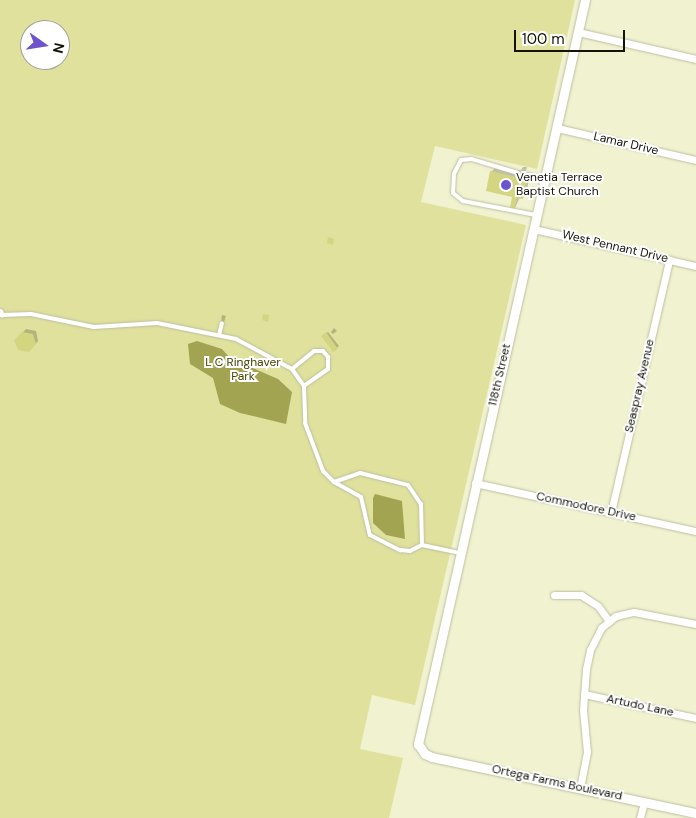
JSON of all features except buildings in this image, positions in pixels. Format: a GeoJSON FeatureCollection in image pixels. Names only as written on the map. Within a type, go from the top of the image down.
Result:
{"type":"FeatureCollection","features":[{"type":"Feature","properties":{"kind":"street","name":"118th Street"},"geometry":{"type":"LineString","coordinates":[[420,750],[418,737],[585,0]]}},
{"type":"Feature","properties":{"kind":"street"},"geometry":{"type":"LineString","coordinates":[[578,32],[696,59]]}},
{"type":"Feature","properties":{"kind":"street","name":"Lamar Drive"},"geometry":{"type":"LineString","coordinates":[[556,128],[696,160]]}},
{"type":"Feature","properties":{"kind":"street","name":"West Pennant Drive"},"geometry":{"type":"LineString","coordinates":[[534,229],[696,266]]}},
{"type":"Feature","properties":{"kind":"street","name":"Seaspray Avenue"},"geometry":{"type":"LineString","coordinates":[[611,512],[668,260]]}},
{"type":"Feature","properties":{"kind":"street","name":"Commodore Drive"},"geometry":{"type":"LineString","coordinates":[[475,483],[696,531]]}},
{"type":"Feature","properties":{"kind":"street"},"geometry":{"type":"LineString","coordinates":[[554,595],[582,595],[598,606],[609,620]]}},
{"type":"Feature","properties":{"kind":"street"},"geometry":{"type":"LineString","coordinates":[[580,788],[587,752],[584,694],[590,650],[609,620],[634,612],[696,624]]}},
{"type":"Feature","properties":{"kind":"street","name":"Artudo Lane"},"geometry":{"type":"LineString","coordinates":[[584,694],[696,718]]}},
{"type":"Feature","properties":{"kind":"street","name":"Ortega Farms Boulevard"},"geometry":{"type":"LineString","coordinates":[[420,750],[432,757],[696,814]]}},
{"type":"Feature","properties":{"kind":"street"},"geometry":{"type":"LineString","coordinates":[[640,818],[644,802]]}},
{"type":"Feature","properties":{"kind":"lane"},"geometry":{"type":"LineString","coordinates":[[518,173],[472,159],[461,160],[454,174],[454,193],[463,201],[537,215]]}},
{"type":"Feature","properties":{"kind":"lane"},"geometry":{"type":"LineString","coordinates":[[523,174],[544,179]]}},
{"type":"Feature","properties":{"kind":"lane"},"geometry":{"type":"LineString","coordinates":[[1,314],[31,314],[94,327],[157,323],[236,339],[292,369],[304,386],[306,428],[323,471],[334,482],[361,497],[367,529],[374,538],[404,551],[422,545],[459,553]]}},
{"type":"Feature","properties":{"kind":"lane"},"geometry":{"type":"LineString","coordinates":[[219,335],[222,323]]}},
{"type":"Feature","properties":{"kind":"lane"},"geometry":{"type":"LineString","coordinates":[[292,369],[314,351],[322,351],[328,357],[328,369],[304,386]]}},
{"type":"Feature","properties":{"kind":"lane"},"geometry":{"type":"LineString","coordinates":[[334,482],[360,473],[408,485],[421,504],[422,545]]}},
{"type":"Feature","properties":{"kind":"green space","name":"L C Ringhaver Park"},"geometry":{"type":"Polygon","coordinates":[[[0,0],[575,0],[537,169],[435,146],[421,202],[526,225],[415,705],[372,695],[360,749],[403,758],[389,818],[0,818],[0,0]]]}},
{"type":"Feature","properties":{"kind":"shaded area"},"geometry":{"type":"Polygon","coordinates":[[[197,341],[222,349],[230,358],[278,379],[292,392],[286,424],[240,413],[220,404],[213,378],[190,364],[188,344],[197,341]]]}},
{"type":"Feature","properties":{"kind":"shaded area"},"geometry":{"type":"Polygon","coordinates":[[[375,494],[402,501],[405,539],[386,535],[373,523],[373,498],[375,494]]]}},
{"type":"Feature","properties":{"kind":"place","name":"Venetia Terrace Baptist Church"},"geometry":{"type":"Point","coordinates":[506,185]}}]}
